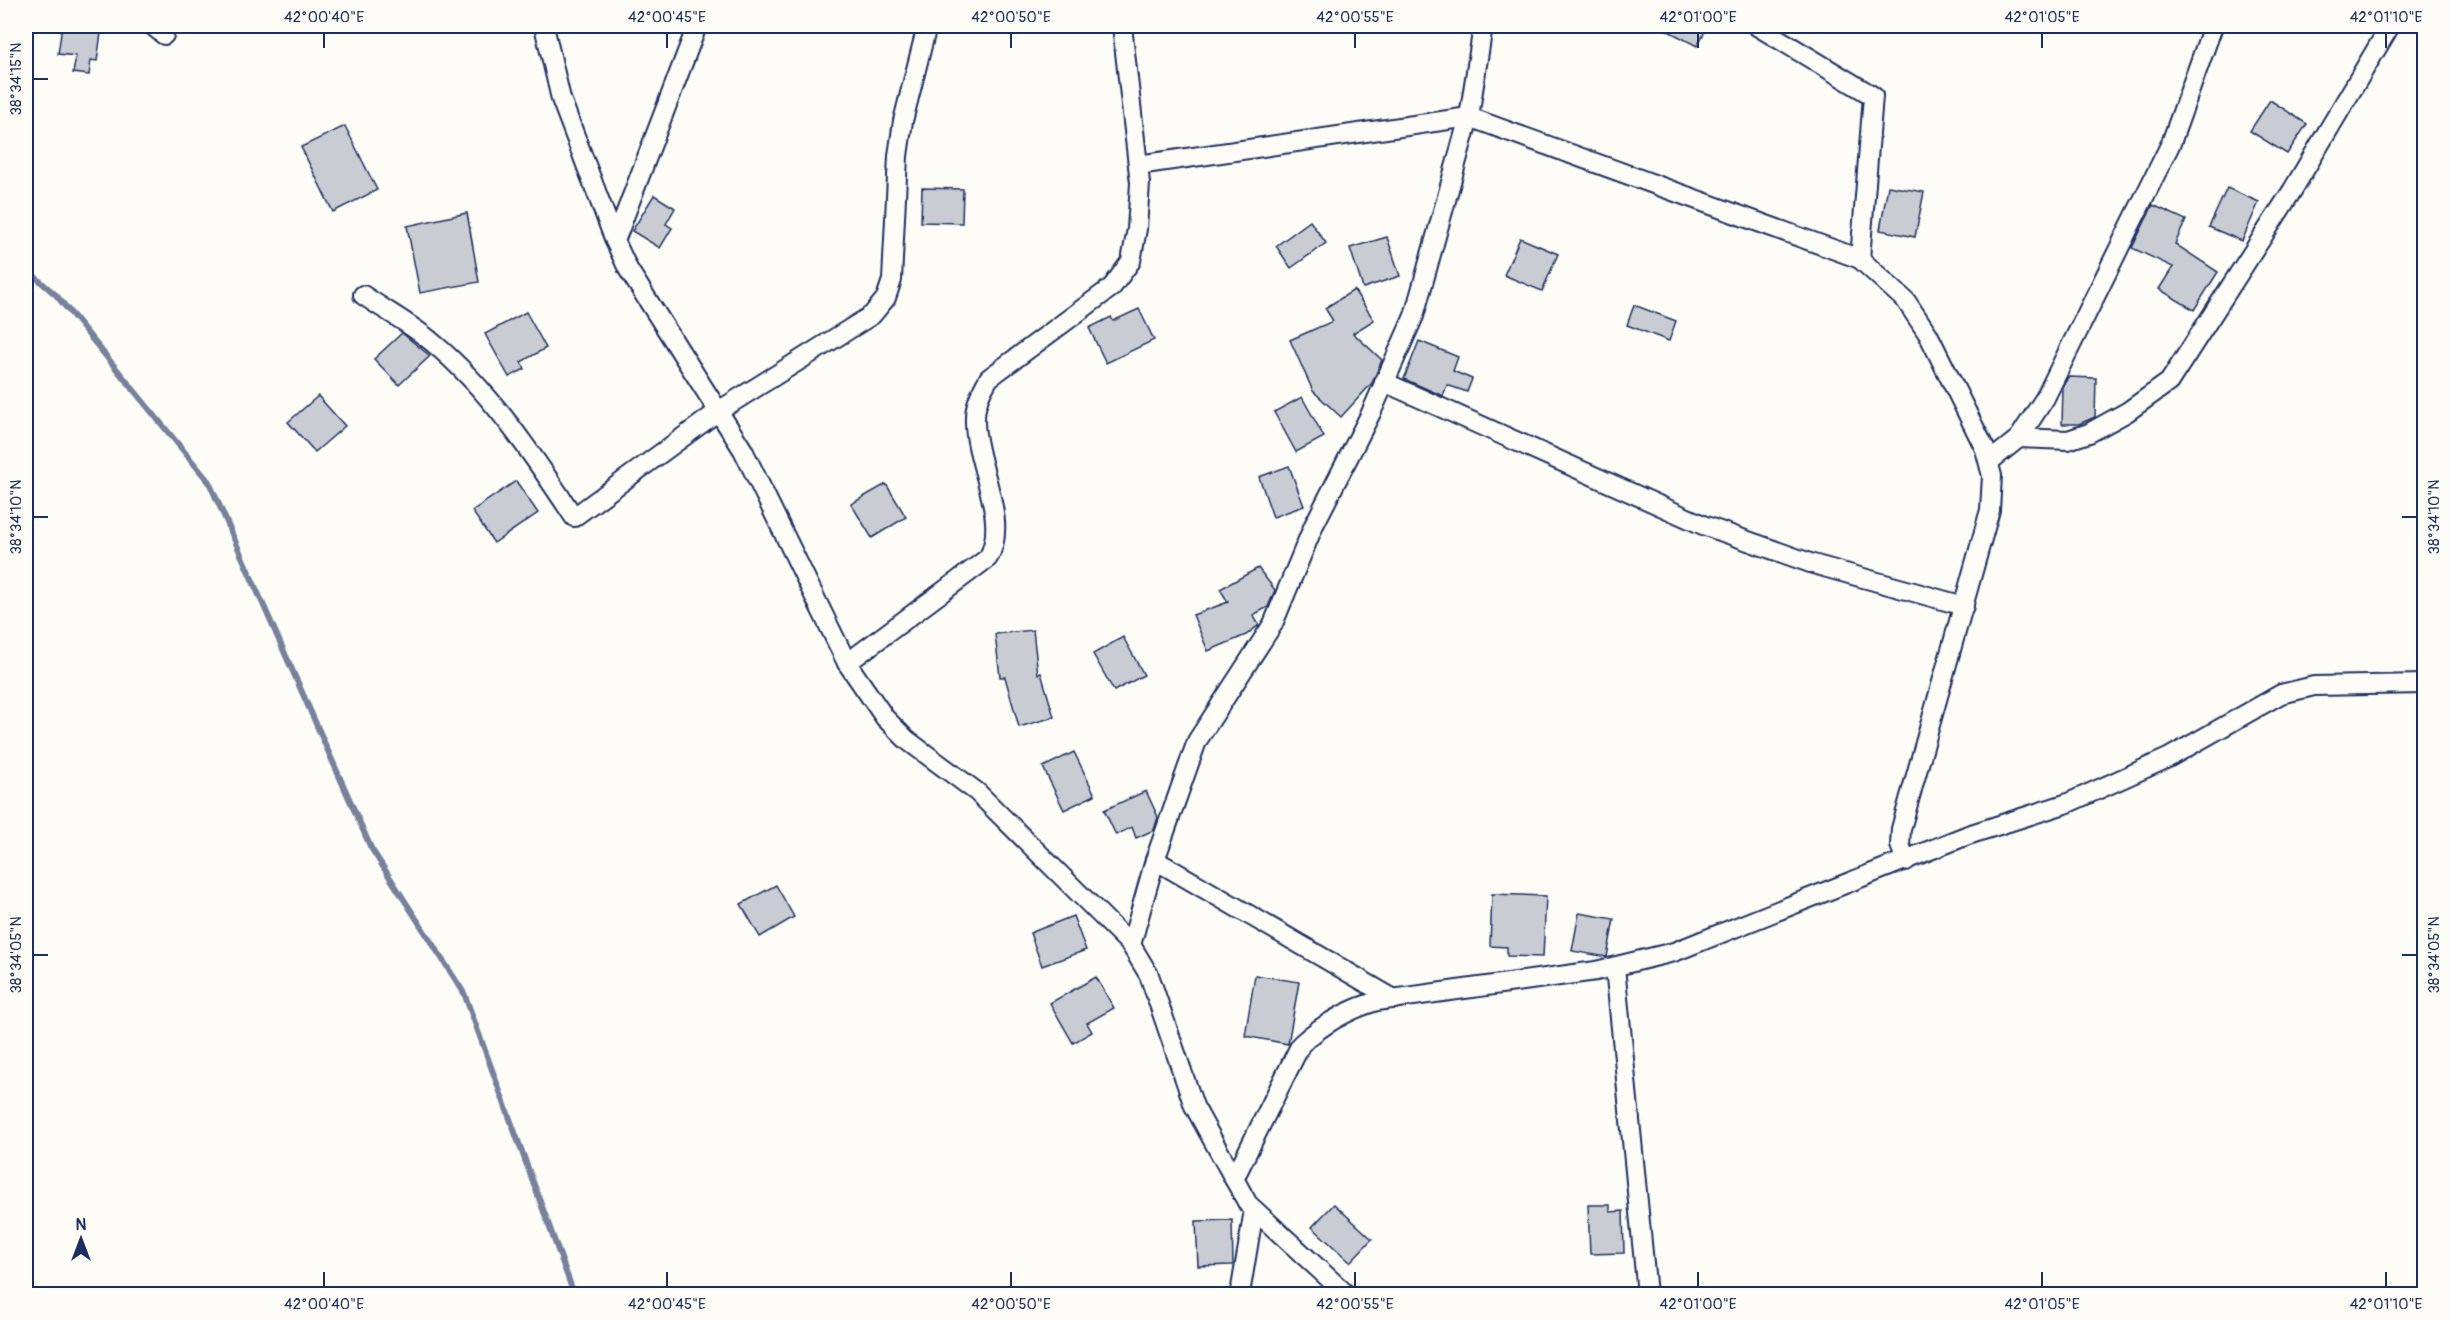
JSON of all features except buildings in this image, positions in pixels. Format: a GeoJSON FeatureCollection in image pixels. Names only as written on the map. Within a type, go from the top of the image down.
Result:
{"type":"FeatureCollection","features":[{"type":"Feature","properties":{"kind":"street"},"geometry":{"type":"LineString","coordinates":[[544,26],[561,99],[615,241],[628,269],[720,410],[768,499],[847,663],[885,718],[907,741],[977,792],[1131,945],[1149,975],[1194,1106],[1234,1179],[1254,1210],[1346,1294]]}},
{"type":"Feature","properties":{"kind":"street"},"geometry":{"type":"LineString","coordinates":[[615,241],[697,26]]}},
{"type":"Feature","properties":{"kind":"street"},"geometry":{"type":"LineString","coordinates":[[363,295],[430,340],[458,366],[521,441],[574,517],[720,410],[872,315],[886,298],[894,271],[898,167],[903,121],[927,26]]}},
{"type":"Feature","properties":{"kind":"street"},"geometry":{"type":"LineString","coordinates":[[847,663],[988,558],[996,545],[994,517],[974,422],[978,397],[989,378],[1112,287],[1131,261],[1137,229],[1138,165],[1122,26]]}},
{"type":"Feature","properties":{"kind":"street"},"geometry":{"type":"LineString","coordinates":[[1131,945],[1155,860],[1197,741],[1273,624],[1314,525],[1414,316],[1469,117],[1483,26]]}},
{"type":"Feature","properties":{"kind":"street"},"geometry":{"type":"LineString","coordinates":[[1757,26],[1873,96],[1860,259]]}},
{"type":"Feature","properties":{"kind":"street"},"geometry":{"type":"LineString","coordinates":[[1989,462],[2019,438],[2044,398],[2171,143],[2213,26]]}},
{"type":"Feature","properties":{"kind":"street"},"geometry":{"type":"LineString","coordinates":[[2019,438],[2068,440],[2089,433],[2127,412],[2169,382],[2292,191],[2390,26]]}},
{"type":"Feature","properties":{"kind":"street"},"geometry":{"type":"LineString","coordinates":[[1138,165],[1469,117],[1860,259],[1893,286],[1918,317],[1989,462],[1992,493],[1990,510],[1901,829],[1900,845],[1906,861]]}},
{"type":"Feature","properties":{"kind":"street"},"geometry":{"type":"LineString","coordinates":[[1384,382],[1704,525],[1813,564],[1964,606]]}},
{"type":"Feature","properties":{"kind":"street"},"geometry":{"type":"LineString","coordinates":[[1234,1179],[1301,1044],[1346,1012],[1394,999],[1615,966],[1674,952],[1968,835],[2068,803],[2168,758],[2281,694],[2314,686],[2424,684]]}},
{"type":"Feature","properties":{"kind":"street"},"geometry":{"type":"LineString","coordinates":[[1155,860],[1394,999]]}},
{"type":"Feature","properties":{"kind":"street"},"geometry":{"type":"LineString","coordinates":[[1615,966],[1647,1294]]}},
{"type":"Feature","properties":{"kind":"street"},"geometry":{"type":"LineString","coordinates":[[1240,1294],[1254,1210]]}},
{"type":"Feature","properties":{"kind":"waterway"},"geometry":{"type":"LineString","coordinates":[[26,269],[56,295],[209,482],[371,848],[464,993],[574,1294]]}}]}
